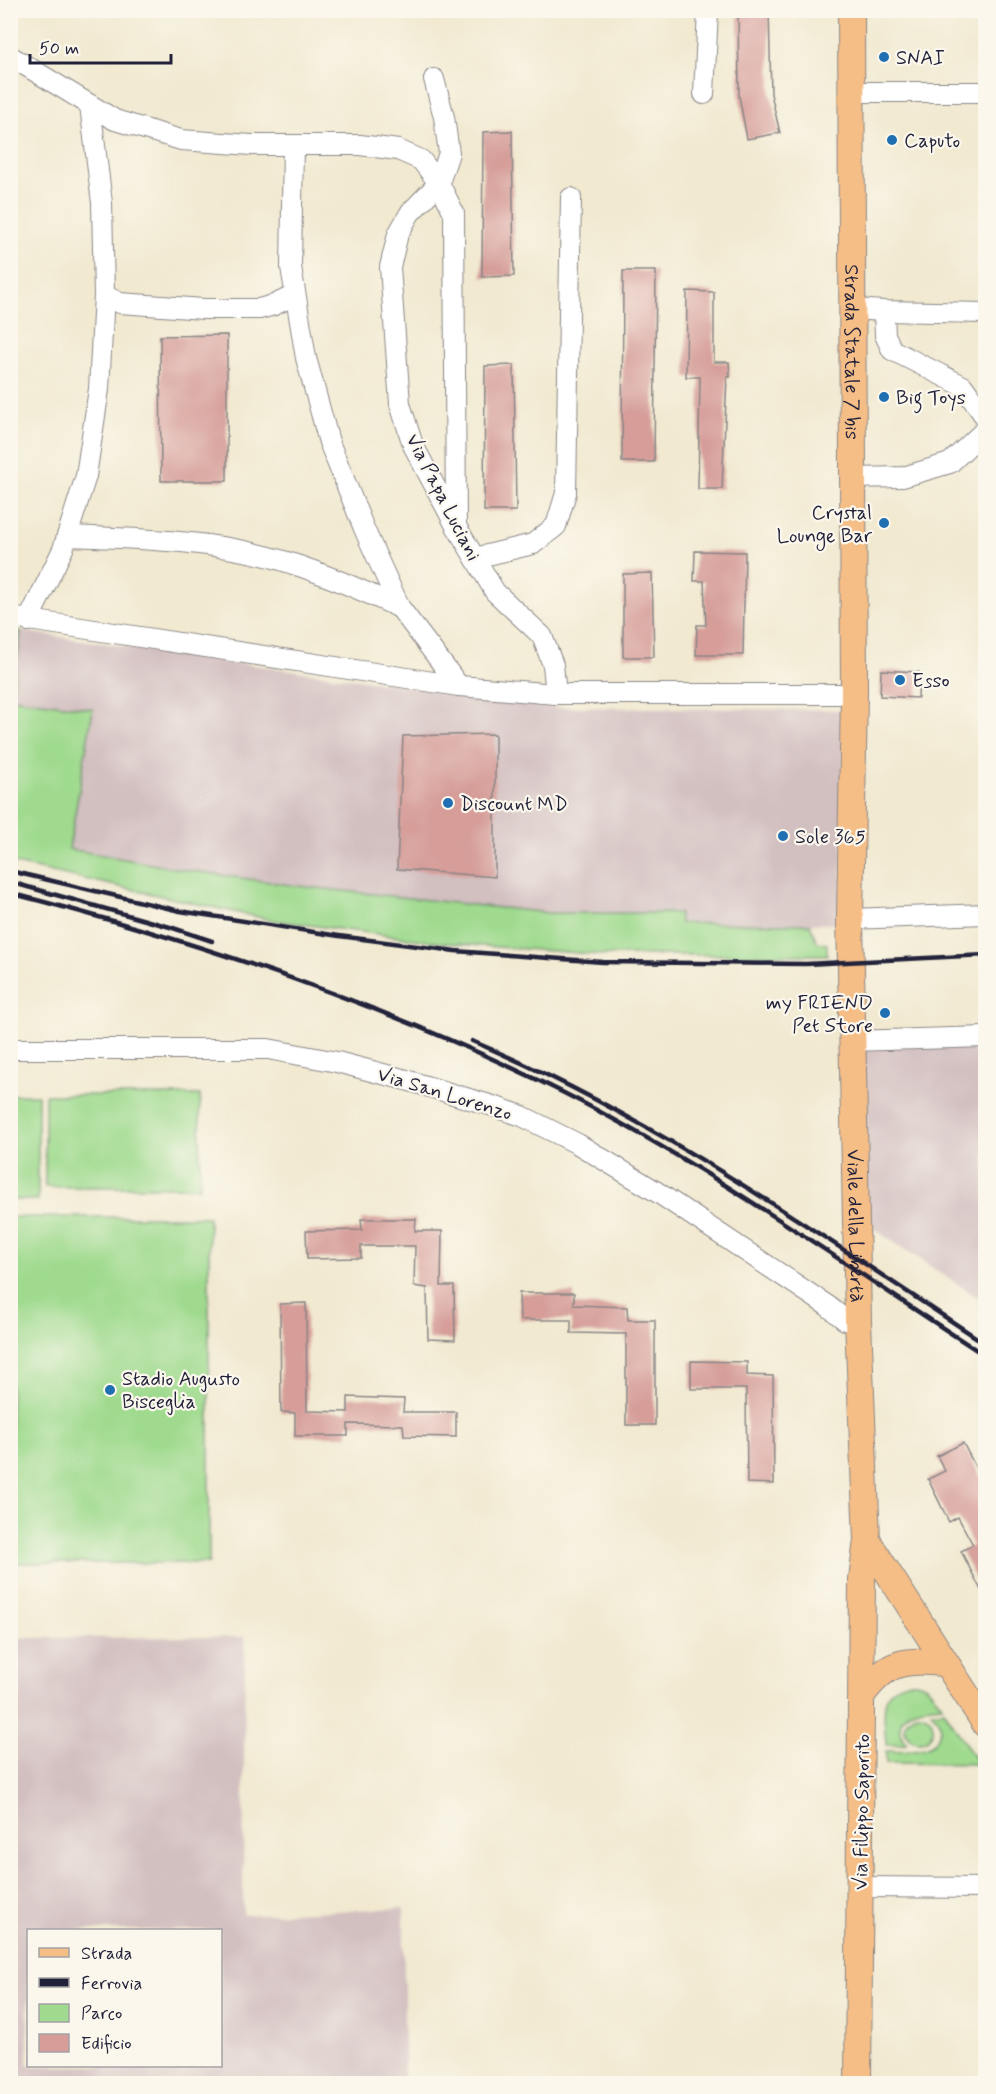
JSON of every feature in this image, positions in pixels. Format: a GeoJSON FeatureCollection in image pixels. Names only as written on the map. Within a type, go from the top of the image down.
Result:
{"type":"FeatureCollection","features":[{"type":"Feature","properties":{"kind":"main road","name":"Strada Statale 7 bis"},"geometry":{"type":"LineString","coordinates":[[851,10],[854,694]]}},
{"type":"Feature","properties":{"kind":"main road","name":"Viale della Libertà"},"geometry":{"type":"LineString","coordinates":[[854,694],[850,919],[851,1041],[867,1540]]}},
{"type":"Feature","properties":{"kind":"main road"},"geometry":{"type":"LineString","coordinates":[[867,1540],[986,1725]]}},
{"type":"Feature","properties":{"kind":"main road","name":"Via Filippo Saporito"},"geometry":{"type":"LineString","coordinates":[[858,2084],[862,1580],[867,1540]]}},
{"type":"Feature","properties":{"kind":"main road"},"geometry":{"type":"LineString","coordinates":[[862,1695],[874,1679],[894,1665],[915,1661],[945,1663]]}},
{"type":"Feature","properties":{"kind":"street"},"geometry":{"type":"LineString","coordinates":[[704,94],[708,10]]}},
{"type":"Feature","properties":{"kind":"street"},"geometry":{"type":"LineString","coordinates":[[10,56],[115,120],[181,140],[252,145],[360,145],[398,150],[421,160],[438,183],[454,213],[456,526]]}},
{"type":"Feature","properties":{"kind":"street","name":"Via Papa Luciani"},"geometry":{"type":"LineString","coordinates":[[434,79],[444,117],[449,153],[438,183],[410,213],[398,234],[390,267],[400,404],[413,445],[456,526],[495,592],[542,636],[553,665],[556,694]]}},
{"type":"Feature","properties":{"kind":"street"},"geometry":{"type":"LineString","coordinates":[[853,92],[986,92]]}},
{"type":"Feature","properties":{"kind":"street"},"geometry":{"type":"LineString","coordinates":[[90,105],[102,203],[104,295],[99,389],[88,465],[68,536],[63,549],[19,619],[459,686],[556,694],[854,694]]}},
{"type":"Feature","properties":{"kind":"street"},"geometry":{"type":"LineString","coordinates":[[293,145],[291,267],[306,358],[329,442],[364,531],[400,608],[459,686]]}},
{"type":"Feature","properties":{"kind":"street"},"geometry":{"type":"LineString","coordinates":[[475,558],[533,544],[556,526],[566,493],[571,198]]}},
{"type":"Feature","properties":{"kind":"street"},"geometry":{"type":"LineString","coordinates":[[104,295],[120,303],[204,309],[259,309],[295,295]]}},
{"type":"Feature","properties":{"kind":"street"},"geometry":{"type":"LineString","coordinates":[[853,309],[986,313]]}},
{"type":"Feature","properties":{"kind":"street"},"geometry":{"type":"LineString","coordinates":[[884,311],[885,334],[892,350],[963,386],[986,418]]}},
{"type":"Feature","properties":{"kind":"street"},"geometry":{"type":"LineString","coordinates":[[853,478],[903,477],[950,463],[986,429]]}},
{"type":"Feature","properties":{"kind":"street"},"geometry":{"type":"LineString","coordinates":[[68,536],[145,539],[217,546],[288,562],[352,585],[400,608]]}},
{"type":"Feature","properties":{"kind":"street"},"geometry":{"type":"LineString","coordinates":[[850,919],[986,914]]}},
{"type":"Feature","properties":{"kind":"street"},"geometry":{"type":"LineString","coordinates":[[851,1041],[986,1037]]}},
{"type":"Feature","properties":{"kind":"street","name":"Via San Lorenzo"},"geometry":{"type":"LineString","coordinates":[[10,1049],[268,1049],[337,1062],[494,1106],[522,1116],[578,1144],[657,1192],[828,1306],[842,1301],[858,1312]]}},
{"type":"Feature","properties":{"kind":"street"},"geometry":{"type":"LineString","coordinates":[[860,1887],[986,1888]]}},
{"type":"Feature","properties":{"kind":"shaded area"},"geometry":{"type":"Polygon","coordinates":[[[21,631],[505,699],[545,707],[844,710],[841,924],[546,920],[179,869],[69,849],[93,709],[11,698],[21,631]]]}},
{"type":"Feature","properties":{"kind":"shaded area"},"geometry":{"type":"Polygon","coordinates":[[[985,1043],[985,1302],[863,1222],[858,1047],[985,1043]]]}},
{"type":"Feature","properties":{"kind":"shaded area"},"geometry":{"type":"Polygon","coordinates":[[[245,1637],[243,1915],[404,1908],[404,2083],[170,2084],[164,2081],[162,2084],[19,2084],[11,2080],[11,1638],[245,1637]]]}},
{"type":"Feature","properties":{"kind":"green space"},"geometry":{"type":"Polygon","coordinates":[[[11,629],[21,631],[12,698],[93,709],[69,849],[179,869],[298,886],[549,913],[679,913],[680,923],[810,924],[817,942],[827,944],[827,955],[606,955],[444,943],[271,920],[11,863],[11,629]]]}},
{"type":"Feature","properties":{"kind":"green space"},"geometry":{"type":"Polygon","coordinates":[[[10,1095],[38,1095],[38,1200],[11,1200],[10,1095]]]}},
{"type":"Feature","properties":{"kind":"green space"},"geometry":{"type":"Polygon","coordinates":[[[45,1095],[200,1095],[200,1187],[45,1187],[45,1095]]]}},
{"type":"Feature","properties":{"kind":"green space","name":"Stadio Augusto Bisceglia"},"geometry":{"type":"Polygon","coordinates":[[[11,1217],[209,1217],[209,1563],[11,1563],[11,1217]]]}},
{"type":"Feature","properties":{"kind":"green space"},"geometry":{"type":"Polygon","coordinates":[[[907,1682],[924,1685],[932,1691],[942,1705],[911,1711],[902,1719],[900,1729],[901,1736],[907,1744],[886,1745],[884,1707],[886,1699],[897,1686],[907,1682]]]}},
{"type":"Feature","properties":{"kind":"green space"},"geometry":{"type":"Polygon","coordinates":[[[944,1710],[978,1764],[886,1763],[886,1751],[917,1750],[931,1745],[939,1734],[940,1725],[931,1712],[944,1710]]]}},
{"type":"Feature","properties":{"kind":"green space"},"geometry":{"type":"Polygon","coordinates":[[[919,1714],[929,1718],[933,1728],[929,1738],[919,1742],[909,1738],[905,1728],[909,1718],[919,1714]]]}},
{"type":"Feature","properties":{"kind":"building"},"geometry":{"type":"Polygon","coordinates":[[[738,10],[769,10],[771,94],[780,133],[747,139],[739,96],[738,10]]]}},
{"type":"Feature","properties":{"kind":"building"},"geometry":{"type":"Polygon","coordinates":[[[512,131],[514,276],[482,277],[483,132],[512,131]]]}},
{"type":"Feature","properties":{"kind":"building"},"geometry":{"type":"Polygon","coordinates":[[[623,271],[656,271],[654,462],[622,462],[623,271]]]}},
{"type":"Feature","properties":{"kind":"building"},"geometry":{"type":"Polygon","coordinates":[[[687,291],[714,292],[714,362],[729,362],[730,377],[727,377],[722,489],[698,489],[700,377],[686,377],[687,291]]]}},
{"type":"Feature","properties":{"kind":"building"},"geometry":{"type":"Polygon","coordinates":[[[227,335],[227,481],[161,481],[160,336],[227,335]]]}},
{"type":"Feature","properties":{"kind":"building"},"geometry":{"type":"Polygon","coordinates":[[[514,365],[516,511],[484,511],[485,366],[514,365]]]}},
{"type":"Feature","properties":{"kind":"building"},"geometry":{"type":"Polygon","coordinates":[[[695,551],[745,552],[743,655],[696,655],[697,625],[706,625],[704,581],[694,581],[695,551]]]}},
{"type":"Feature","properties":{"kind":"building"},"geometry":{"type":"Polygon","coordinates":[[[652,573],[654,657],[623,657],[623,574],[652,573]]]}},
{"type":"Feature","properties":{"kind":"building"},"geometry":{"type":"Polygon","coordinates":[[[881,670],[919,672],[918,698],[880,696],[881,670]]]}},
{"type":"Feature","properties":{"kind":"building","name":"Discount MD"},"geometry":{"type":"Polygon","coordinates":[[[495,734],[495,877],[397,869],[403,736],[495,734]]]}},
{"type":"Feature","properties":{"kind":"building"},"geometry":{"type":"Polygon","coordinates":[[[361,1219],[416,1219],[415,1231],[442,1231],[441,1286],[454,1286],[455,1340],[428,1339],[427,1288],[414,1286],[415,1246],[361,1246],[361,1258],[307,1259],[306,1231],[362,1230],[361,1219]]]}},
{"type":"Feature","properties":{"kind":"building"},"geometry":{"type":"Polygon","coordinates":[[[519,1293],[574,1293],[574,1305],[627,1307],[628,1320],[655,1320],[655,1425],[626,1425],[626,1334],[571,1333],[571,1320],[520,1320],[519,1293]]]}},
{"type":"Feature","properties":{"kind":"building"},"geometry":{"type":"Polygon","coordinates":[[[306,1303],[307,1411],[348,1412],[348,1397],[404,1399],[403,1412],[456,1412],[456,1437],[404,1436],[403,1425],[348,1424],[348,1436],[295,1436],[295,1413],[281,1412],[280,1304],[306,1303]]]}},
{"type":"Feature","properties":{"kind":"building"},"geometry":{"type":"Polygon","coordinates":[[[691,1361],[747,1362],[747,1375],[773,1376],[774,1484],[747,1483],[746,1389],[691,1389],[691,1361]]]}},
{"type":"Feature","properties":{"kind":"building"},"geometry":{"type":"Polygon","coordinates":[[[963,1443],[986,1487],[986,1600],[961,1551],[973,1545],[958,1517],[949,1522],[928,1479],[945,1471],[937,1456],[963,1443]]]}},
{"type":"Feature","properties":{"kind":"railway"},"geometry":{"type":"LineString","coordinates":[[10,871],[180,911],[339,936],[455,951],[603,962],[806,964],[986,955]]}},
{"type":"Feature","properties":{"kind":"railway"},"geometry":{"type":"LineString","coordinates":[[10,882],[212,941]]}},
{"type":"Feature","properties":{"kind":"railway"},"geometry":{"type":"LineString","coordinates":[[10,893],[152,933],[293,978],[362,1004],[497,1061],[564,1093],[673,1153],[726,1185],[986,1356]]}},
{"type":"Feature","properties":{"kind":"railway"},"geometry":{"type":"LineString","coordinates":[[472,1041],[540,1072],[672,1142],[736,1180],[986,1344]]}},
{"type":"Feature","properties":{"kind":"place","name":"SNAI"},"geometry":{"type":"Point","coordinates":[884,57]}},
{"type":"Feature","properties":{"kind":"place","name":"Caputo"},"geometry":{"type":"Point","coordinates":[892,140]}},
{"type":"Feature","properties":{"kind":"place","name":"Big Toys"},"geometry":{"type":"Point","coordinates":[884,397]}},
{"type":"Feature","properties":{"kind":"place","name":"Crystal Lounge Bar"},"geometry":{"type":"Point","coordinates":[884,523]}},
{"type":"Feature","properties":{"kind":"place","name":"Esso"},"geometry":{"type":"Point","coordinates":[900,680]}},
{"type":"Feature","properties":{"kind":"place","name":"Discount MD"},"geometry":{"type":"Point","coordinates":[448,803]}},
{"type":"Feature","properties":{"kind":"place","name":"Sole 365"},"geometry":{"type":"Point","coordinates":[783,836]}},
{"type":"Feature","properties":{"kind":"place","name":"my FRIEND Pet Store"},"geometry":{"type":"Point","coordinates":[885,1013]}},
{"type":"Feature","properties":{"kind":"place","name":"Stadio Augusto Bisceglia"},"geometry":{"type":"Point","coordinates":[110,1390]}}]}
